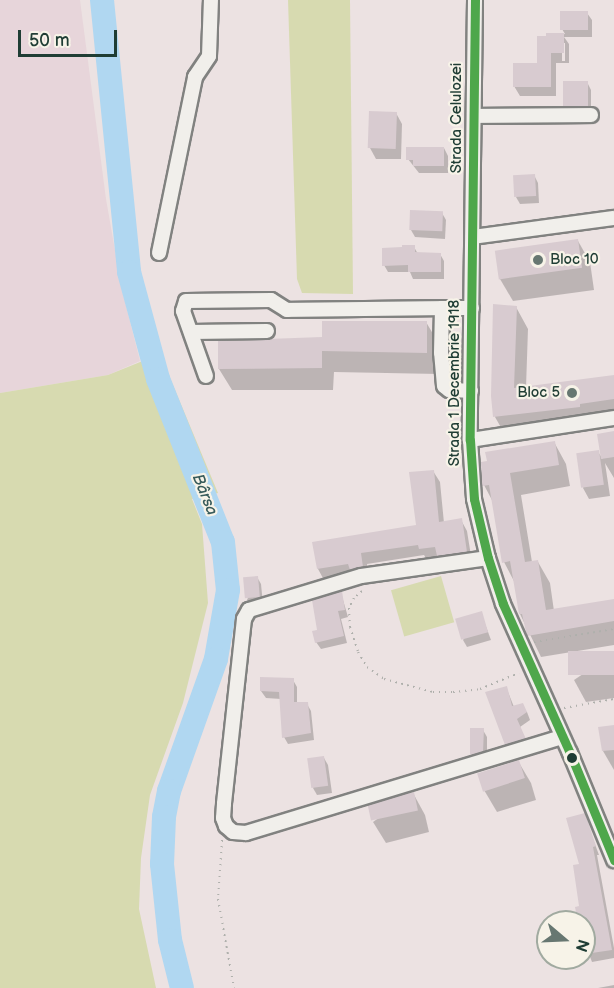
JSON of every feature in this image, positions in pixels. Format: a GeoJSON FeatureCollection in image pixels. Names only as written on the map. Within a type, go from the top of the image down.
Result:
{"type":"FeatureCollection","features":[{"type":"Feature","properties":{"kind":"street"},"geometry":{"type":"LineString","coordinates":[[159,253],[195,77],[209,56],[211,0]]}},
{"type":"Feature","properties":{"kind":"street","name":"Strada Celulozei"},"geometry":{"type":"LineString","coordinates":[[473,237],[475,0]]}},
{"type":"Feature","properties":{"kind":"street"},"geometry":{"type":"LineString","coordinates":[[474,116],[591,115]]}},
{"type":"Feature","properties":{"kind":"street"},"geometry":{"type":"LineString","coordinates":[[473,237],[614,218]]}},
{"type":"Feature","properties":{"kind":"street","name":"Strada 1 Decembrie 1918"},"geometry":{"type":"LineString","coordinates":[[473,237],[470,440],[474,499],[488,558],[520,645],[551,710],[614,860]]}},
{"type":"Feature","properties":{"kind":"street"},"geometry":{"type":"LineString","coordinates":[[206,376],[183,311],[183,304],[190,300],[271,300],[287,310],[472,308]]}},
{"type":"Feature","properties":{"kind":"street"},"geometry":{"type":"LineString","coordinates":[[442,308],[441,354],[444,386],[449,390],[471,391]]}},
{"type":"Feature","properties":{"kind":"street"},"geometry":{"type":"LineString","coordinates":[[191,332],[267,331]]}},
{"type":"Feature","properties":{"kind":"street"},"geometry":{"type":"LineString","coordinates":[[470,440],[614,418]]}},
{"type":"Feature","properties":{"kind":"street"},"geometry":{"type":"LineString","coordinates":[[488,558],[361,576],[249,610],[244,619],[224,804],[223,818],[226,826],[233,832],[246,833],[562,737]]}},
{"type":"Feature","properties":{"kind":"path"},"geometry":{"type":"LineString","coordinates":[[365,588],[354,598],[349,608],[350,627],[358,652],[367,667],[384,679],[433,692],[453,692],[480,688],[530,668]]}},
{"type":"Feature","properties":{"kind":"path"},"geometry":{"type":"LineString","coordinates":[[520,645],[614,630]]}},
{"type":"Feature","properties":{"kind":"path"},"geometry":{"type":"LineString","coordinates":[[551,710],[614,699]]}},
{"type":"Feature","properties":{"kind":"path"},"geometry":{"type":"LineString","coordinates":[[226,826],[219,848],[218,899],[234,988]]}},
{"type":"Feature","properties":{"kind":"shaded area"},"geometry":{"type":"Polygon","coordinates":[[[0,0],[80,0],[106,199],[122,290],[140,361],[108,375],[0,393],[0,0]]]}},
{"type":"Feature","properties":{"kind":"green space"},"geometry":{"type":"Polygon","coordinates":[[[288,0],[350,0],[353,294],[302,293],[297,279],[288,0]]]}},
{"type":"Feature","properties":{"kind":"green space"},"geometry":{"type":"Polygon","coordinates":[[[160,354],[218,493],[192,499],[202,524],[208,603],[183,703],[150,795],[141,858],[139,909],[156,988],[0,988],[0,393],[108,375],[160,354]]]}},
{"type":"Feature","properties":{"kind":"green space"},"geometry":{"type":"Polygon","coordinates":[[[441,576],[454,622],[404,636],[391,590],[441,576]]]}},
{"type":"Feature","properties":{"kind":"building"},"geometry":{"type":"Polygon","coordinates":[[[560,11],[588,11],[588,30],[560,30],[560,11]]]}},
{"type":"Feature","properties":{"kind":"building"},"geometry":{"type":"Polygon","coordinates":[[[546,33],[564,33],[564,53],[551,53],[551,87],[513,87],[513,63],[537,63],[537,36],[546,36],[546,33]]]}},
{"type":"Feature","properties":{"kind":"building"},"geometry":{"type":"Polygon","coordinates":[[[563,81],[588,81],[588,106],[563,106],[563,81]]]}},
{"type":"Feature","properties":{"kind":"building"},"geometry":{"type":"Polygon","coordinates":[[[369,111],[397,112],[396,149],[368,148],[369,111]]]}},
{"type":"Feature","properties":{"kind":"building"},"geometry":{"type":"Polygon","coordinates":[[[406,147],[444,147],[444,166],[413,166],[413,160],[406,160],[406,147]]]}},
{"type":"Feature","properties":{"kind":"building"},"geometry":{"type":"Polygon","coordinates":[[[535,174],[536,196],[514,197],[513,175],[535,174]]]}},
{"type":"Feature","properties":{"kind":"building"},"geometry":{"type":"Polygon","coordinates":[[[410,210],[443,211],[442,231],[409,230],[410,210]]]}},
{"type":"Feature","properties":{"kind":"building","name":"Bloc 10"},"geometry":{"type":"Polygon","coordinates":[[[578,239],[582,268],[499,279],[495,251],[578,239]]]}},
{"type":"Feature","properties":{"kind":"building"},"geometry":{"type":"Polygon","coordinates":[[[402,245],[415,245],[415,252],[441,253],[441,272],[408,272],[408,265],[382,266],[382,248],[402,247],[402,245]]]}},
{"type":"Feature","properties":{"kind":"building"},"geometry":{"type":"Polygon","coordinates":[[[493,304],[517,306],[514,388],[614,375],[614,399],[580,404],[580,407],[493,417],[491,396],[493,304]]]}},
{"type":"Feature","properties":{"kind":"building"},"geometry":{"type":"Polygon","coordinates":[[[322,321],[427,321],[427,353],[322,351],[322,368],[218,369],[218,341],[322,337],[322,321]]]}},
{"type":"Feature","properties":{"kind":"building"},"geometry":{"type":"Polygon","coordinates":[[[614,431],[614,457],[601,459],[597,434],[614,431]]]}},
{"type":"Feature","properties":{"kind":"building"},"geometry":{"type":"Polygon","coordinates":[[[555,441],[559,465],[510,473],[525,562],[538,560],[546,610],[614,599],[614,621],[527,636],[522,614],[519,614],[510,561],[502,563],[489,485],[482,486],[481,462],[487,461],[485,452],[555,441]]]}},
{"type":"Feature","properties":{"kind":"building"},"geometry":{"type":"Polygon","coordinates":[[[599,450],[604,485],[581,488],[576,453],[599,450]]]}},
{"type":"Feature","properties":{"kind":"building"},"geometry":{"type":"Polygon","coordinates":[[[434,470],[439,522],[462,518],[467,552],[437,556],[435,547],[419,549],[418,545],[361,553],[363,567],[350,570],[348,564],[317,569],[312,542],[416,525],[409,472],[434,470]]]}},
{"type":"Feature","properties":{"kind":"building"},"geometry":{"type":"Polygon","coordinates":[[[258,576],[260,597],[245,598],[243,577],[258,576]]]}},
{"type":"Feature","properties":{"kind":"building"},"geometry":{"type":"Polygon","coordinates":[[[342,591],[345,610],[338,611],[344,636],[315,643],[312,631],[317,630],[312,600],[342,591]]]}},
{"type":"Feature","properties":{"kind":"building"},"geometry":{"type":"Polygon","coordinates":[[[482,611],[488,632],[461,640],[455,619],[482,611]]]}},
{"type":"Feature","properties":{"kind":"building"},"geometry":{"type":"Polygon","coordinates":[[[568,651],[614,651],[614,675],[568,675],[568,651]]]}},
{"type":"Feature","properties":{"kind":"building"},"geometry":{"type":"Polygon","coordinates":[[[260,677],[294,678],[294,702],[308,702],[311,733],[282,738],[279,692],[260,691],[260,677]]]}},
{"type":"Feature","properties":{"kind":"building"},"geometry":{"type":"Polygon","coordinates":[[[507,686],[512,706],[523,703],[527,712],[517,719],[526,739],[505,745],[485,692],[507,686]]]}},
{"type":"Feature","properties":{"kind":"building"},"geometry":{"type":"Polygon","coordinates":[[[614,725],[614,750],[602,751],[598,727],[614,725]]]}},
{"type":"Feature","properties":{"kind":"building"},"geometry":{"type":"Polygon","coordinates":[[[470,728],[484,728],[483,752],[470,754],[470,728]]]}},
{"type":"Feature","properties":{"kind":"building"},"geometry":{"type":"Polygon","coordinates":[[[324,756],[328,786],[311,788],[307,758],[324,756]]]}},
{"type":"Feature","properties":{"kind":"building"},"geometry":{"type":"Polygon","coordinates":[[[519,760],[525,778],[483,792],[477,774],[519,760]]]}},
{"type":"Feature","properties":{"kind":"building"},"geometry":{"type":"Polygon","coordinates":[[[414,792],[418,811],[371,821],[367,802],[414,792]]]}},
{"type":"Feature","properties":{"kind":"building"},"geometry":{"type":"Polygon","coordinates":[[[585,813],[596,846],[593,847],[612,950],[596,952],[596,910],[576,910],[575,907],[579,906],[573,865],[579,864],[566,818],[585,813]]]}},
{"type":"Feature","properties":{"kind":"waterway","name":"Bârsa"},"geometry":{"type":"LineString","coordinates":[[102,0],[129,272],[158,379],[223,542],[228,590],[216,659],[169,791],[164,817],[162,864],[170,940],[182,988]]}},
{"type":"Feature","properties":{"kind":"transit line"},"geometry":{"type":"LineString","coordinates":[[475,0],[470,440],[474,499],[488,558],[503,604],[570,753],[614,860]]}},
{"type":"Feature","properties":{"kind":"place","name":"Bloc 10"},"geometry":{"type":"Point","coordinates":[538,260]}},
{"type":"Feature","properties":{"kind":"place","name":"Bloc 5"},"geometry":{"type":"Point","coordinates":[572,393]}}]}
